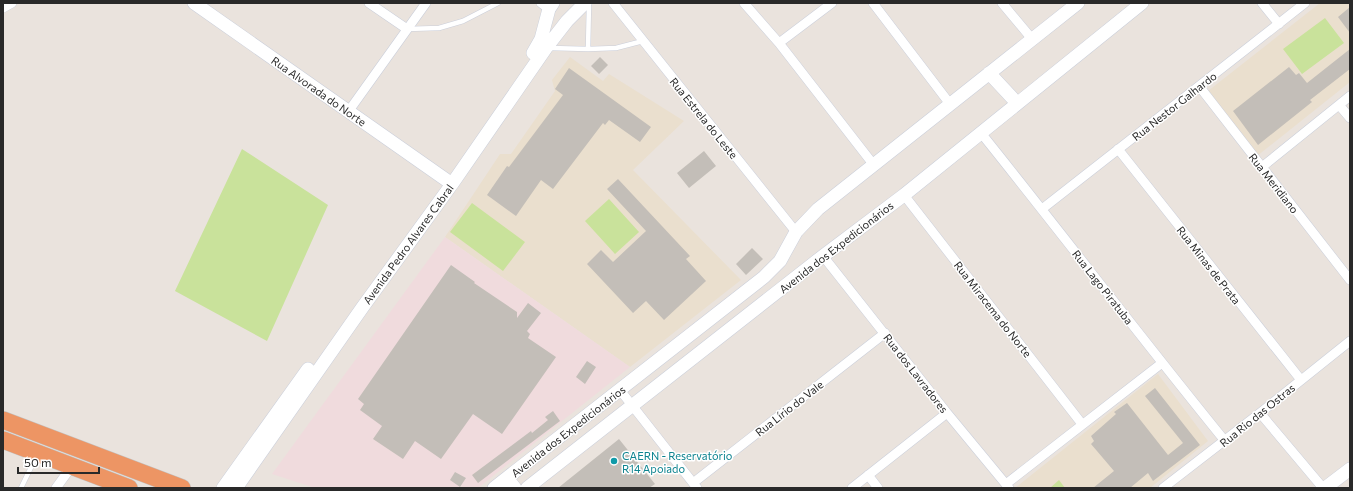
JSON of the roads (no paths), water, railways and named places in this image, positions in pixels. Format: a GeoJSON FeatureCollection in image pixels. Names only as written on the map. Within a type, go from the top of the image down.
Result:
{"type":"FeatureCollection","features":[{"type":"Feature","properties":{"kind":"highway"},"geometry":{"type":"LineString","coordinates":[[3,420],[182,488]]}},
{"type":"Feature","properties":{"kind":"highway"},"geometry":{"type":"LineString","coordinates":[[3,440],[129,488]]}},
{"type":"Feature","properties":{"kind":"street"},"geometry":{"type":"LineString","coordinates":[[3,8],[12,3]]}},
{"type":"Feature","properties":{"kind":"street","name":"Rua Alvorada do Norte"},"geometry":{"type":"LineString","coordinates":[[194,3],[448,182]]}},
{"type":"Feature","properties":{"kind":"street"},"geometry":{"type":"LineString","coordinates":[[369,3],[407,29]]}},
{"type":"Feature","properties":{"kind":"street"},"geometry":{"type":"LineString","coordinates":[[348,112],[426,3]]}},
{"type":"Feature","properties":{"kind":"street","name":"Avenida Pedro Alvares Cabral"},"geometry":{"type":"LineString","coordinates":[[236,488],[542,46],[585,3]]}},
{"type":"Feature","properties":{"kind":"street","name":"Rua Estrela do Leste"},"geometry":{"type":"LineString","coordinates":[[613,3],[796,232]]}},
{"type":"Feature","properties":{"kind":"street"},"geometry":{"type":"LineString","coordinates":[[744,3],[780,43],[873,164]]}},
{"type":"Feature","properties":{"kind":"street"},"geometry":{"type":"LineString","coordinates":[[780,43],[832,3]]}},
{"type":"Feature","properties":{"kind":"street"},"geometry":{"type":"LineString","coordinates":[[873,3],[950,104]]}},
{"type":"Feature","properties":{"kind":"street"},"geometry":{"type":"LineString","coordinates":[[1002,3],[1032,39]]}},
{"type":"Feature","properties":{"kind":"street","name":"Avenida dos Expedicionários"},"geometry":{"type":"LineString","coordinates":[[494,488],[511,483],[620,390],[772,270],[786,251],[796,232],[818,209],[1078,3]]}},
{"type":"Feature","properties":{"kind":"street","name":"Avenida dos Expedicionários"},"geometry":{"type":"LineString","coordinates":[[527,488],[823,256],[904,195],[1142,3]]}},
{"type":"Feature","properties":{"kind":"street"},"geometry":{"type":"LineString","coordinates":[[1262,3],[1279,24]]}},
{"type":"Feature","properties":{"kind":"street","name":"Rua Nestor Galhardo"},"geometry":{"type":"LineString","coordinates":[[1042,209],[1305,3]]}},
{"type":"Feature","properties":{"kind":"street","name":"Avenida Pedro Alvares Cabral"},"geometry":{"type":"LineString","coordinates":[[542,46],[548,5]]}},
{"type":"Feature","properties":{"kind":"street"},"geometry":{"type":"LineString","coordinates":[[989,73],[1017,103]]}},
{"type":"Feature","properties":{"kind":"street","name":"Rua Meridiano"},"geometry":{"type":"LineString","coordinates":[[1199,86],[1350,280]]}},
{"type":"Feature","properties":{"kind":"street"},"geometry":{"type":"LineString","coordinates":[[1262,167],[1350,96]]}},
{"type":"Feature","properties":{"kind":"street"},"geometry":{"type":"LineString","coordinates":[[1340,105],[1350,118]]}},
{"type":"Feature","properties":{"kind":"street","name":"Rua Lago Piratuba"},"geometry":{"type":"LineString","coordinates":[[981,133],[1225,441]]}},
{"type":"Feature","properties":{"kind":"street","name":"Rua Minas de Prata"},"geometry":{"type":"LineString","coordinates":[[1118,149],[1301,380]]}},
{"type":"Feature","properties":{"kind":"street","name":"Avenida Pedro Alvares Cabral"},"geometry":{"type":"LineString","coordinates":[[223,488],[448,182]]}},
{"type":"Feature","properties":{"kind":"street","name":"Rua Miracema do Norte"},"geometry":{"type":"LineString","coordinates":[[904,195],[1082,424]]}},
{"type":"Feature","properties":{"kind":"street","name":"Rua dos Lavradores"},"geometry":{"type":"LineString","coordinates":[[823,256],[947,413],[1008,486]]}},
{"type":"Feature","properties":{"kind":"street","name":"Rua Lírio do Vale"},"geometry":{"type":"LineString","coordinates":[[695,486],[885,334]]}},
{"type":"Feature","properties":{"kind":"street","name":"Rua Rio das Ostras"},"geometry":{"type":"LineString","coordinates":[[1163,488],[1225,441],[1350,341]]}},
{"type":"Feature","properties":{"kind":"street"},"geometry":{"type":"LineString","coordinates":[[1008,486],[1082,424],[1162,363]]}},
{"type":"Feature","properties":{"kind":"street"},"geometry":{"type":"LineString","coordinates":[[620,390],[695,486]]}},
{"type":"Feature","properties":{"kind":"street"},"geometry":{"type":"LineString","coordinates":[[852,488],[947,413]]}},
{"type":"Feature","properties":{"kind":"street"},"geometry":{"type":"LineString","coordinates":[[1260,413],[1324,488],[1350,469]]}},
{"type":"Feature","properties":{"kind":"street"},"geometry":{"type":"LineString","coordinates":[[56,488],[72,466]]}},
{"type":"Feature","properties":{"kind":"street"},"geometry":{"type":"LineString","coordinates":[[868,475],[878,488]]}},
{"type":"Feature","properties":{"kind":"lane"},"geometry":{"type":"LineString","coordinates":[[407,29],[439,28],[457,23],[498,3]]}},
{"type":"Feature","properties":{"kind":"lane"},"geometry":{"type":"LineString","coordinates":[[588,49],[589,3]]}},
{"type":"Feature","properties":{"kind":"lane"},"geometry":{"type":"LineString","coordinates":[[542,46],[588,49],[616,48],[643,41]]}},
{"type":"Feature","properties":{"kind":"lane"},"geometry":{"type":"LineString","coordinates":[[21,488],[38,453]]}},
{"type":"Feature","properties":{"kind":"place","name":"CAERN - Reservatório R14 Apoiado"},"geometry":{"type":"Point","coordinates":[614,461]}}]}
